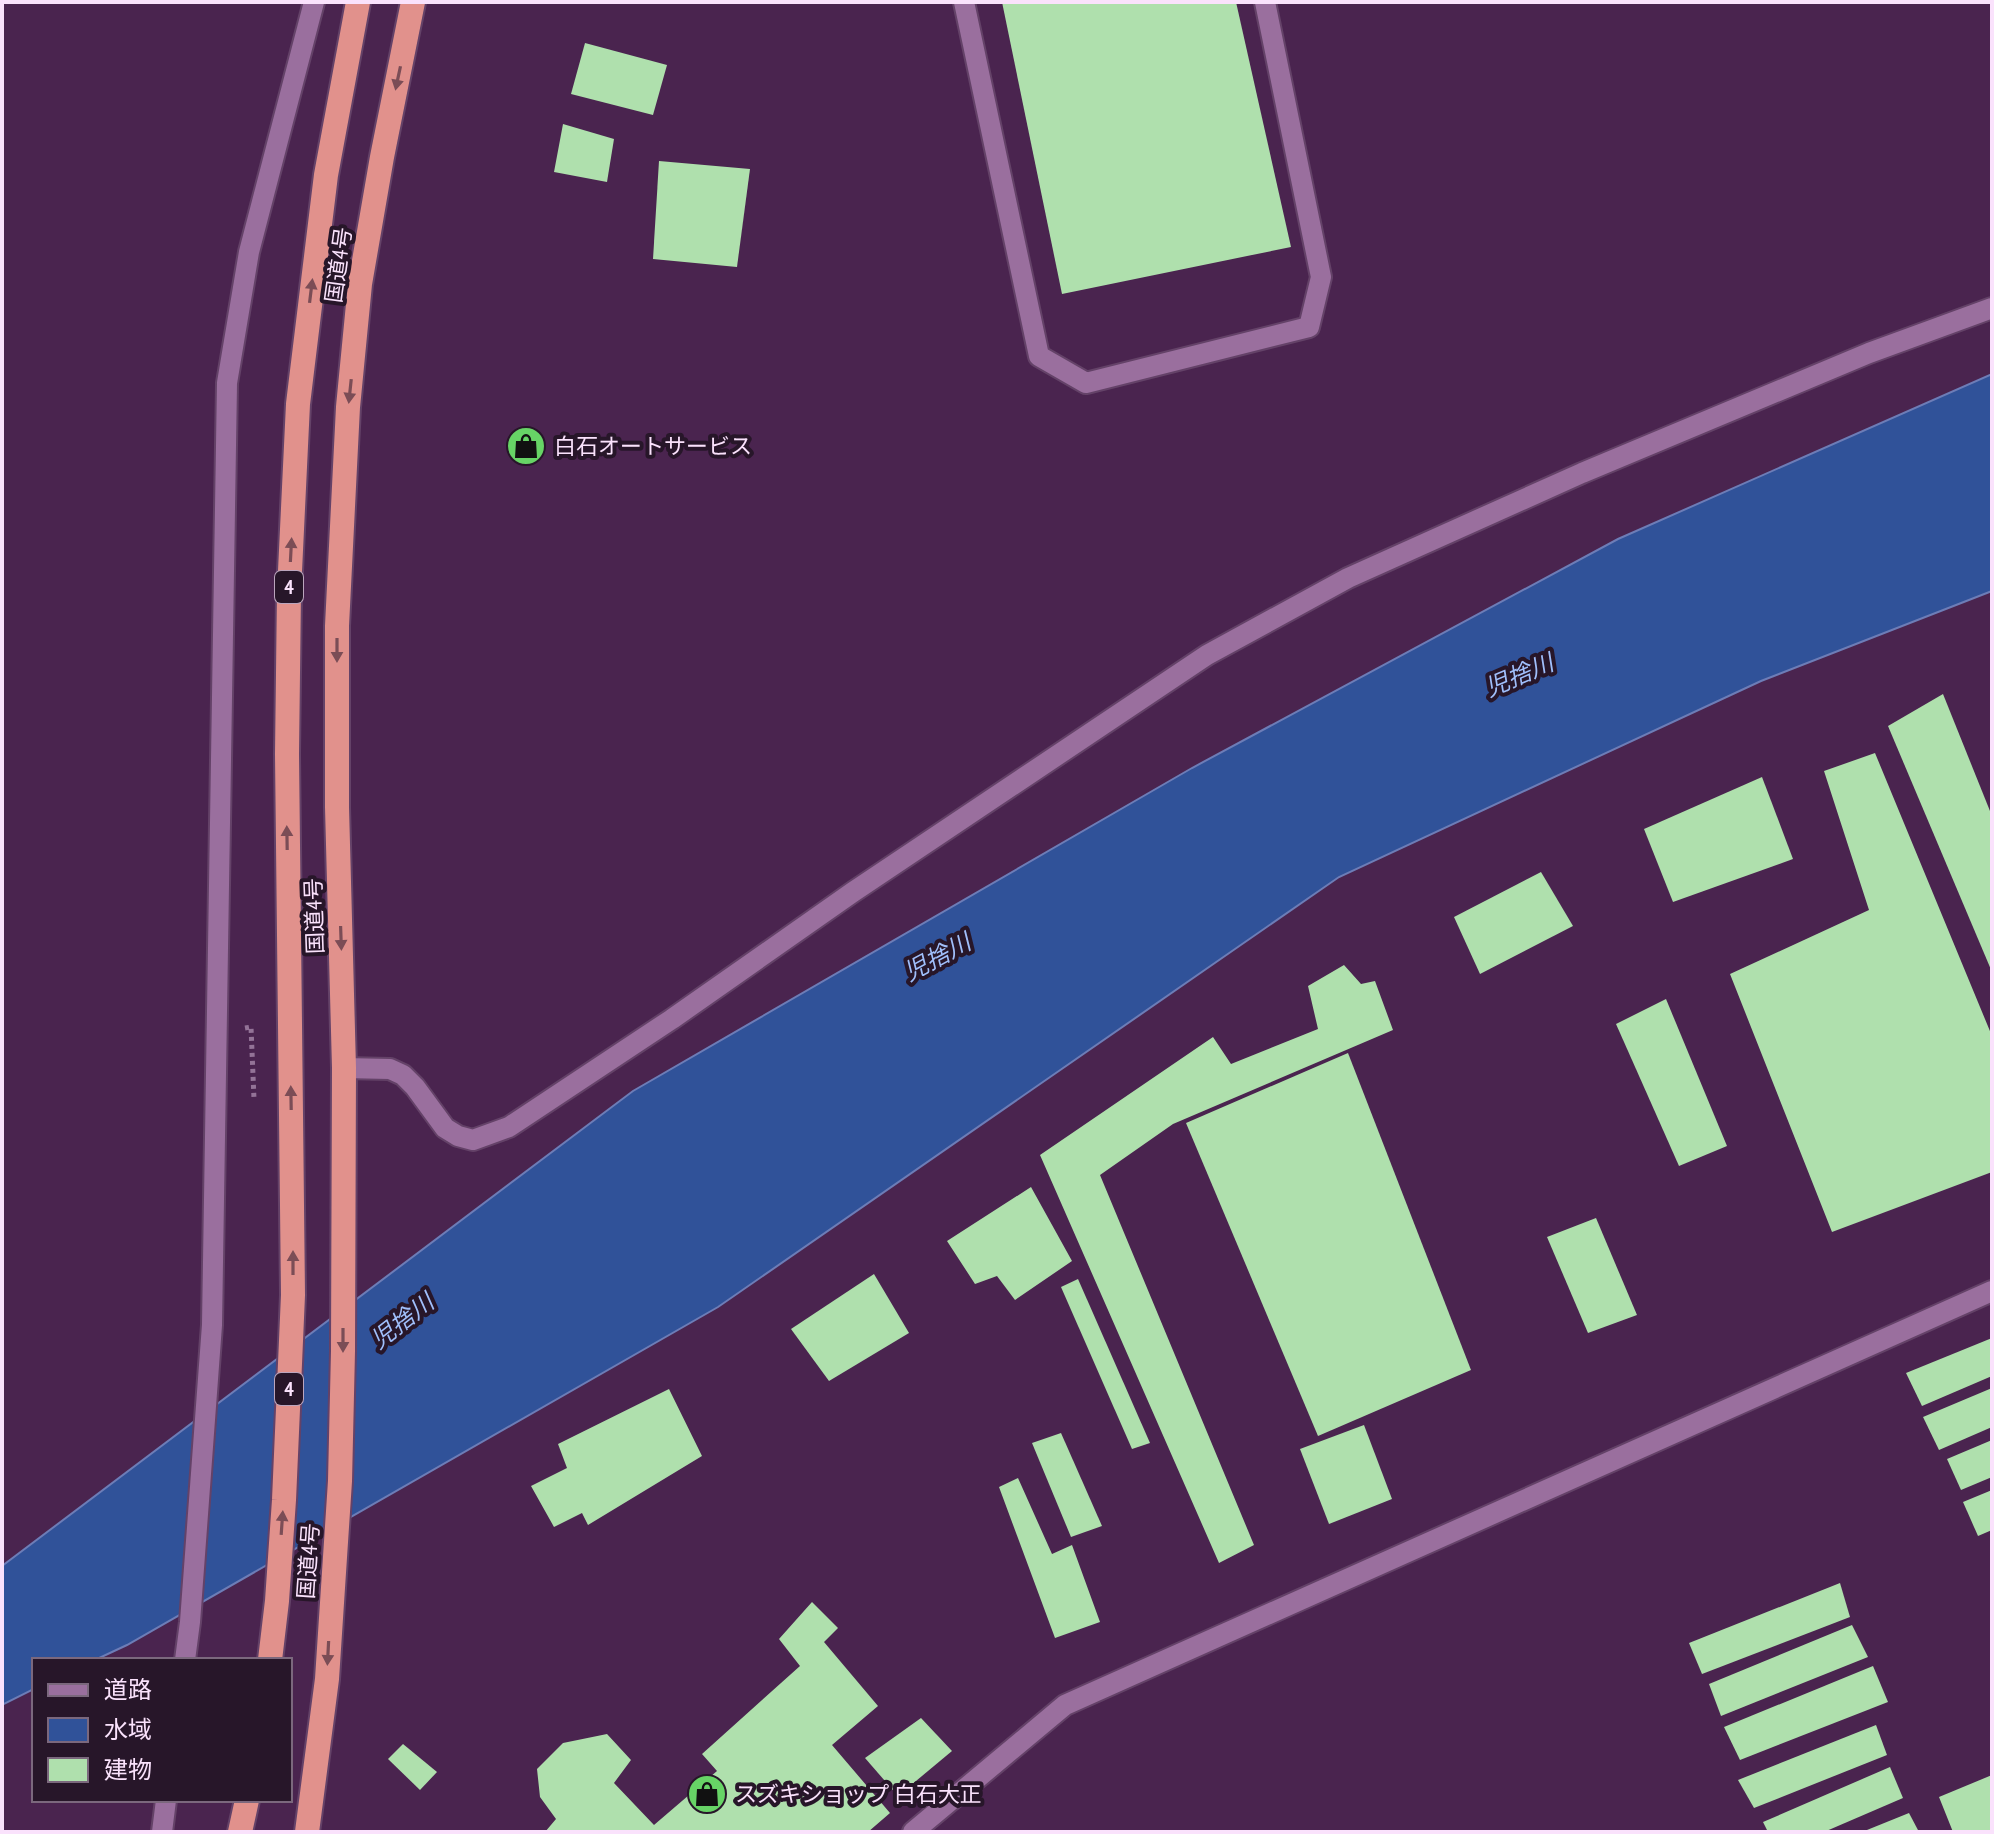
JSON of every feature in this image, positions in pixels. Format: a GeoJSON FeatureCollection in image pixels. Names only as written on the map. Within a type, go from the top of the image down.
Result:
{"type":"FeatureCollection","features":[{"type":"Feature","properties":{"kind":"highway","name":"国道4号"},"geometry":{"type":"LineString","coordinates":[[270,1658],[284,1500],[293,1295],[287,754],[289,592],[298,404],[326,175],[358,2]]}},
{"type":"Feature","properties":{"kind":"highway","name":"国道4号"},"geometry":{"type":"LineString","coordinates":[[307,1832],[327,1679],[340,1481],[344,1068],[337,807],[337,626],[348,407],[360,284],[413,2]]}},
{"type":"Feature","properties":{"kind":"highway"},"geometry":{"type":"LineString","coordinates":[[240,1832],[247,1802]]}},
{"type":"Feature","properties":{"kind":"street"},"geometry":{"type":"LineString","coordinates":[[185,1658],[212,1325],[227,383],[249,252],[314,2]]}},
{"type":"Feature","properties":{"kind":"street"},"geometry":{"type":"LineString","coordinates":[[964,2],[1039,356],[1086,383],[1309,327],[1321,277],[1265,2]]}},
{"type":"Feature","properties":{"kind":"street"},"geometry":{"type":"LineString","coordinates":[[344,1068],[390,1069],[403,1075],[445,1128],[458,1136],[473,1140],[509,1127],[1207,655],[1348,578],[1582,473],[1869,353],[1992,308]]}},
{"type":"Feature","properties":{"kind":"street"},"geometry":{"type":"LineString","coordinates":[[913,1832],[1065,1705],[1992,1291]]}},
{"type":"Feature","properties":{"kind":"street"},"geometry":{"type":"LineString","coordinates":[[162,1832],[166,1802]]}},
{"type":"Feature","properties":{"kind":"path"},"geometry":{"type":"LineString","coordinates":[[251,1027],[254,1099]]}},
{"type":"Feature","properties":{"kind":"water","name":"児捨川"},"geometry":{"type":"Polygon","coordinates":[[[1992,374],[1992,591],[1761,681],[1339,877],[718,1307],[127,1645],[99,1658],[32,1658],[32,1690],[2,1705],[2,1566],[633,1091],[1192,768],[1618,539],[1992,374]]]}},
{"type":"Feature","properties":{"kind":"building"},"geometry":{"type":"Polygon","coordinates":[[[1002,2],[1236,2],[1291,247],[1062,294],[1002,2]]]}},
{"type":"Feature","properties":{"kind":"building"},"geometry":{"type":"Polygon","coordinates":[[[585,43],[667,65],[653,115],[571,94],[585,43]]]}},
{"type":"Feature","properties":{"kind":"building"},"geometry":{"type":"Polygon","coordinates":[[[563,124],[614,139],[607,182],[554,172],[563,124]]]}},
{"type":"Feature","properties":{"kind":"building"},"geometry":{"type":"Polygon","coordinates":[[[659,161],[750,169],[737,267],[653,259],[659,161]]]}},
{"type":"Feature","properties":{"kind":"building"},"geometry":{"type":"Polygon","coordinates":[[[1943,694],[1992,816],[1992,972],[1888,726],[1943,694]]]}},
{"type":"Feature","properties":{"kind":"building"},"geometry":{"type":"Polygon","coordinates":[[[1875,753],[1992,1036],[1992,1172],[1832,1232],[1730,974],[1869,910],[1824,771],[1875,753]]]}},
{"type":"Feature","properties":{"kind":"building"},"geometry":{"type":"Polygon","coordinates":[[[1762,777],[1793,859],[1673,902],[1644,829],[1762,777]]]}},
{"type":"Feature","properties":{"kind":"building"},"geometry":{"type":"Polygon","coordinates":[[[1541,872],[1573,926],[1480,974],[1454,917],[1541,872]]]}},
{"type":"Feature","properties":{"kind":"building"},"geometry":{"type":"Polygon","coordinates":[[[1344,965],[1361,984],[1375,981],[1393,1030],[1173,1124],[1100,1175],[1254,1545],[1219,1563],[1040,1155],[1213,1037],[1231,1064],[1318,1029],[1308,986],[1344,965]]]}},
{"type":"Feature","properties":{"kind":"building"},"geometry":{"type":"Polygon","coordinates":[[[1666,999],[1727,1146],[1679,1166],[1616,1024],[1666,999]]]}},
{"type":"Feature","properties":{"kind":"building"},"geometry":{"type":"Polygon","coordinates":[[[1348,1053],[1471,1370],[1318,1436],[1186,1123],[1348,1053]]]}},
{"type":"Feature","properties":{"kind":"building"},"geometry":{"type":"Polygon","coordinates":[[[1031,1187],[1072,1261],[1015,1300],[997,1276],[975,1284],[947,1241],[1031,1187]]]}},
{"type":"Feature","properties":{"kind":"building"},"geometry":{"type":"Polygon","coordinates":[[[1596,1218],[1637,1315],[1588,1333],[1547,1237],[1596,1218]]]}},
{"type":"Feature","properties":{"kind":"building"},"geometry":{"type":"Polygon","coordinates":[[[874,1274],[909,1333],[829,1381],[791,1329],[874,1274]]]}},
{"type":"Feature","properties":{"kind":"building"},"geometry":{"type":"Polygon","coordinates":[[[1078,1279],[1150,1443],[1132,1449],[1061,1287],[1078,1279]]]}},
{"type":"Feature","properties":{"kind":"building"},"geometry":{"type":"Polygon","coordinates":[[[1992,1338],[1992,1376],[1922,1406],[1906,1373],[1992,1338]]]}},
{"type":"Feature","properties":{"kind":"building"},"geometry":{"type":"Polygon","coordinates":[[[1992,1388],[1992,1427],[1939,1450],[1923,1417],[1992,1388]]]}},
{"type":"Feature","properties":{"kind":"building"},"geometry":{"type":"Polygon","coordinates":[[[669,1389],[702,1456],[588,1525],[582,1513],[554,1527],[531,1486],[567,1468],[558,1444],[669,1389]]]}},
{"type":"Feature","properties":{"kind":"building"},"geometry":{"type":"Polygon","coordinates":[[[1364,1425],[1392,1499],[1329,1524],[1300,1449],[1364,1425]]]}},
{"type":"Feature","properties":{"kind":"building"},"geometry":{"type":"Polygon","coordinates":[[[1061,1433],[1102,1526],[1071,1537],[1032,1443],[1061,1433]]]}},
{"type":"Feature","properties":{"kind":"building"},"geometry":{"type":"Polygon","coordinates":[[[1992,1440],[1992,1477],[1961,1490],[1947,1459],[1992,1440]]]}},
{"type":"Feature","properties":{"kind":"building"},"geometry":{"type":"Polygon","coordinates":[[[1018,1478],[1052,1554],[1072,1545],[1100,1622],[1055,1638],[999,1487],[1018,1478]]]}},
{"type":"Feature","properties":{"kind":"building"},"geometry":{"type":"Polygon","coordinates":[[[1992,1490],[1992,1530],[1978,1536],[1963,1502],[1992,1490]]]}},
{"type":"Feature","properties":{"kind":"building"},"geometry":{"type":"Polygon","coordinates":[[[1840,1583],[1850,1617],[1702,1674],[1689,1643],[1840,1583]]]}},
{"type":"Feature","properties":{"kind":"building"},"geometry":{"type":"Polygon","coordinates":[[[812,1602],[838,1628],[824,1642],[878,1706],[832,1745],[890,1813],[868,1832],[545,1832],[556,1819],[540,1797],[537,1769],[563,1743],[607,1734],[631,1760],[614,1783],[654,1825],[717,1771],[702,1754],[800,1666],[779,1639],[812,1602]]]}},
{"type":"Feature","properties":{"kind":"building"},"geometry":{"type":"Polygon","coordinates":[[[1852,1625],[1868,1657],[1721,1716],[1709,1684],[1852,1625]]]}},
{"type":"Feature","properties":{"kind":"building"},"geometry":{"type":"Polygon","coordinates":[[[1873,1666],[1888,1702],[1740,1760],[1724,1727],[1873,1666]]]}},
{"type":"Feature","properties":{"kind":"building"},"geometry":{"type":"Polygon","coordinates":[[[921,1718],[952,1751],[898,1796],[865,1758],[921,1718]]]}},
{"type":"Feature","properties":{"kind":"building"},"geometry":{"type":"Polygon","coordinates":[[[1876,1725],[1887,1755],[1754,1808],[1738,1780],[1876,1725]]]}},
{"type":"Feature","properties":{"kind":"building"},"geometry":{"type":"Polygon","coordinates":[[[403,1744],[437,1772],[420,1790],[388,1759],[403,1744]]]}},
{"type":"Feature","properties":{"kind":"building"},"geometry":{"type":"Polygon","coordinates":[[[1890,1767],[1903,1798],[1824,1832],[1768,1832],[1763,1822],[1890,1767]]]}},
{"type":"Feature","properties":{"kind":"building"},"geometry":{"type":"Polygon","coordinates":[[[1992,1775],[1992,1832],[1953,1832],[1939,1797],[1992,1775]]]}},
{"type":"Feature","properties":{"kind":"building"},"geometry":{"type":"Polygon","coordinates":[[[1909,1813],[1919,1832],[1862,1832],[1909,1813]]]}},
{"type":"Feature","properties":{"kind":"place","name":"白石オートサービス"},"geometry":{"type":"Point","coordinates":[526,446]}},
{"type":"Feature","properties":{"kind":"place","name":"スズキショップ 白石大正"},"geometry":{"type":"Point","coordinates":[707,1794]}}]}
